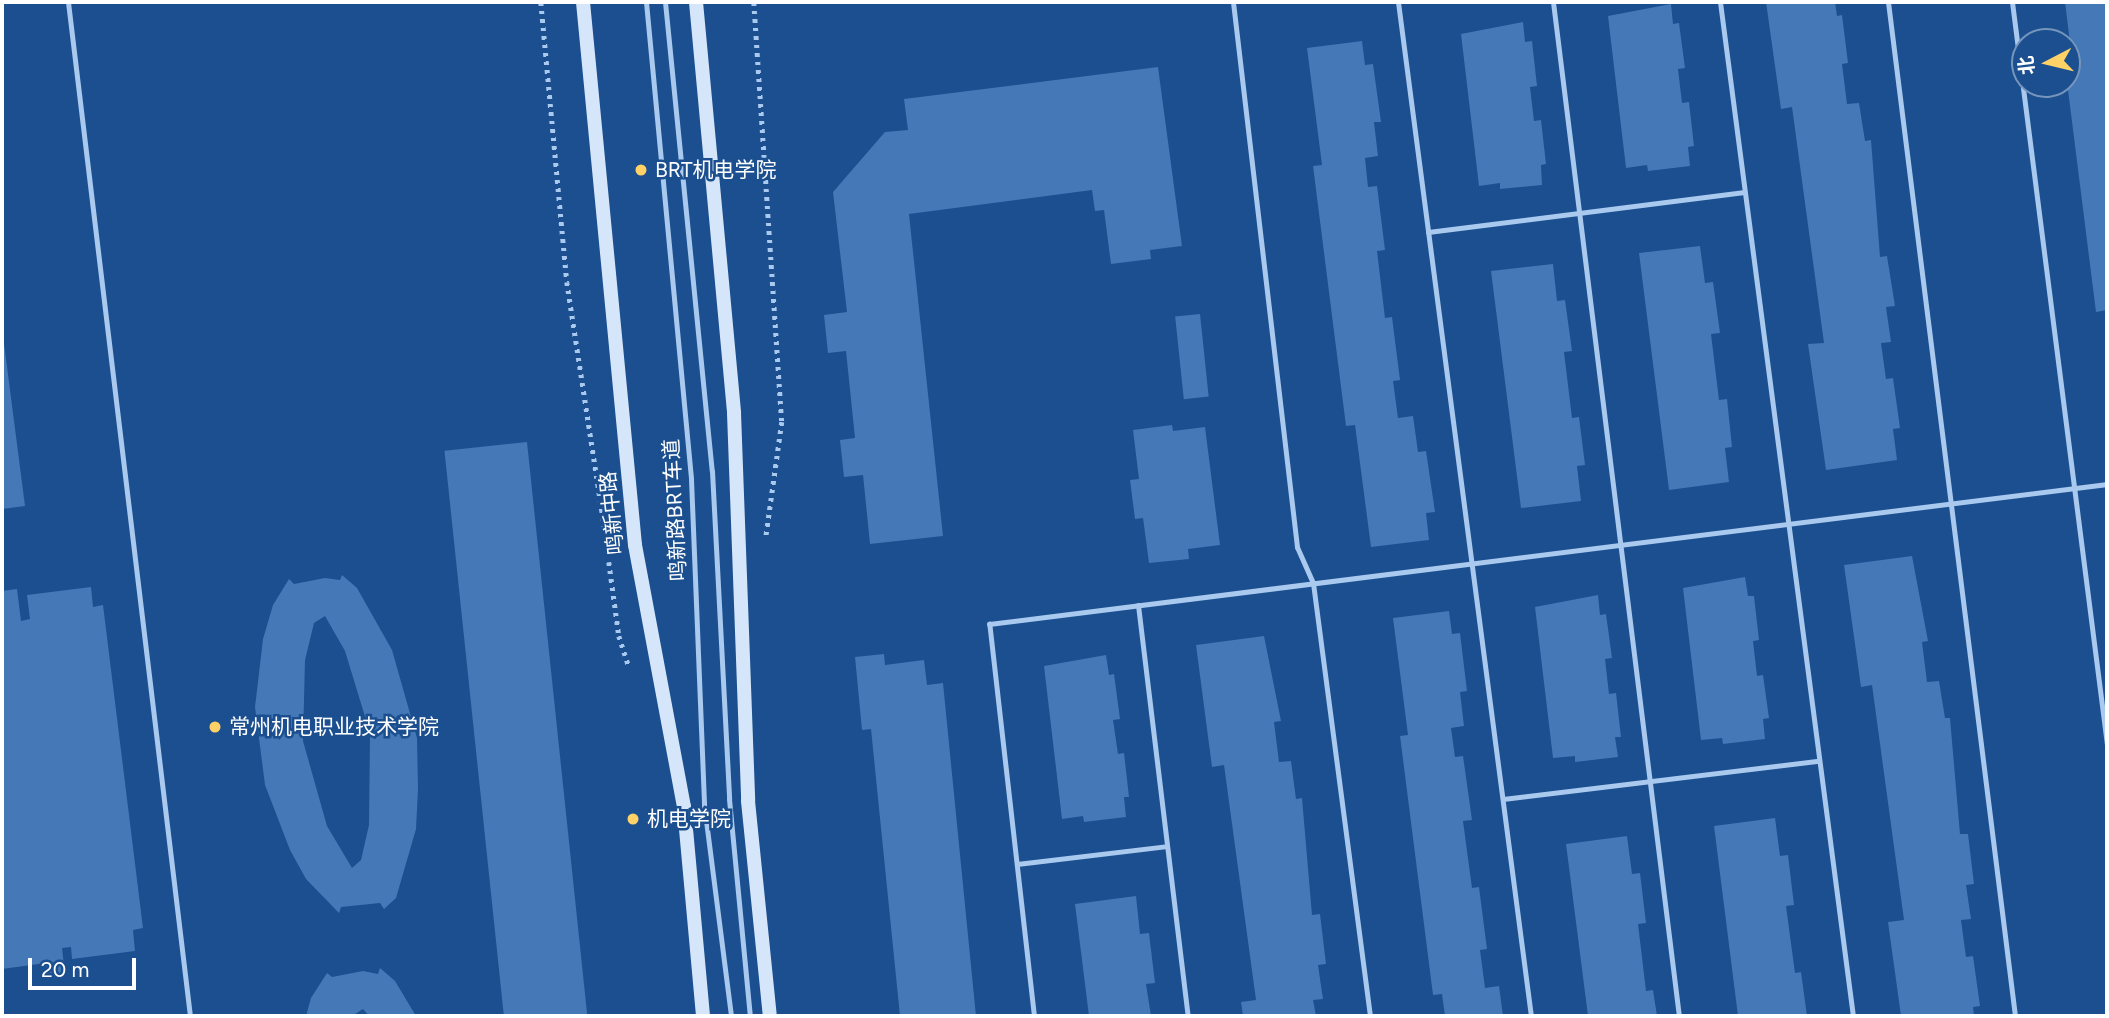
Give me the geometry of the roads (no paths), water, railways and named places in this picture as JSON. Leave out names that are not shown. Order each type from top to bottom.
[{"type":"main road","name":"鸣新中路","points":[[583,2],[635,545],[684,807],[703,1016]]},
{"type":"main road","points":[[696,2],[734,413],[748,800],[770,1016]]},
{"type":"lane","points":[[68,2],[190,1016]]},
{"type":"lane","name":"鸣新路BRT车道","points":[[646,2],[691,479],[704,805],[731,1016]]},
{"type":"lane","name":"鸣新路BRT车道","points":[[665,2],[712,471],[729,799],[750,1016]]},
{"type":"lane","points":[[1233,2],[1297,547],[1313,583],[1370,1016]]},
{"type":"lane","points":[[1398,2],[1531,1016]]},
{"type":"lane","points":[[1553,2],[1679,1016]]},
{"type":"lane","points":[[1720,2],[1853,1016]]},
{"type":"lane","points":[[1888,2],[2015,1016]]},
{"type":"lane","points":[[2012,2],[2107,745]]},
{"type":"lane","points":[[1428,232],[1744,192]]},
{"type":"lane","points":[[1034,1016],[989,624],[2107,484]]},
{"type":"lane","points":[[1138,606],[1188,1016]]},
{"type":"lane","points":[[1503,799],[1819,761]]},
{"type":"lane","points":[[1017,864],[1167,846]]},
{"type":"place","name":"BRT机电学院","points":[[641,170]]},
{"type":"place","name":"常州机电职业技术学院","points":[[215,727]]},
{"type":"place","name":"机电学院","points":[[633,819]]}]
